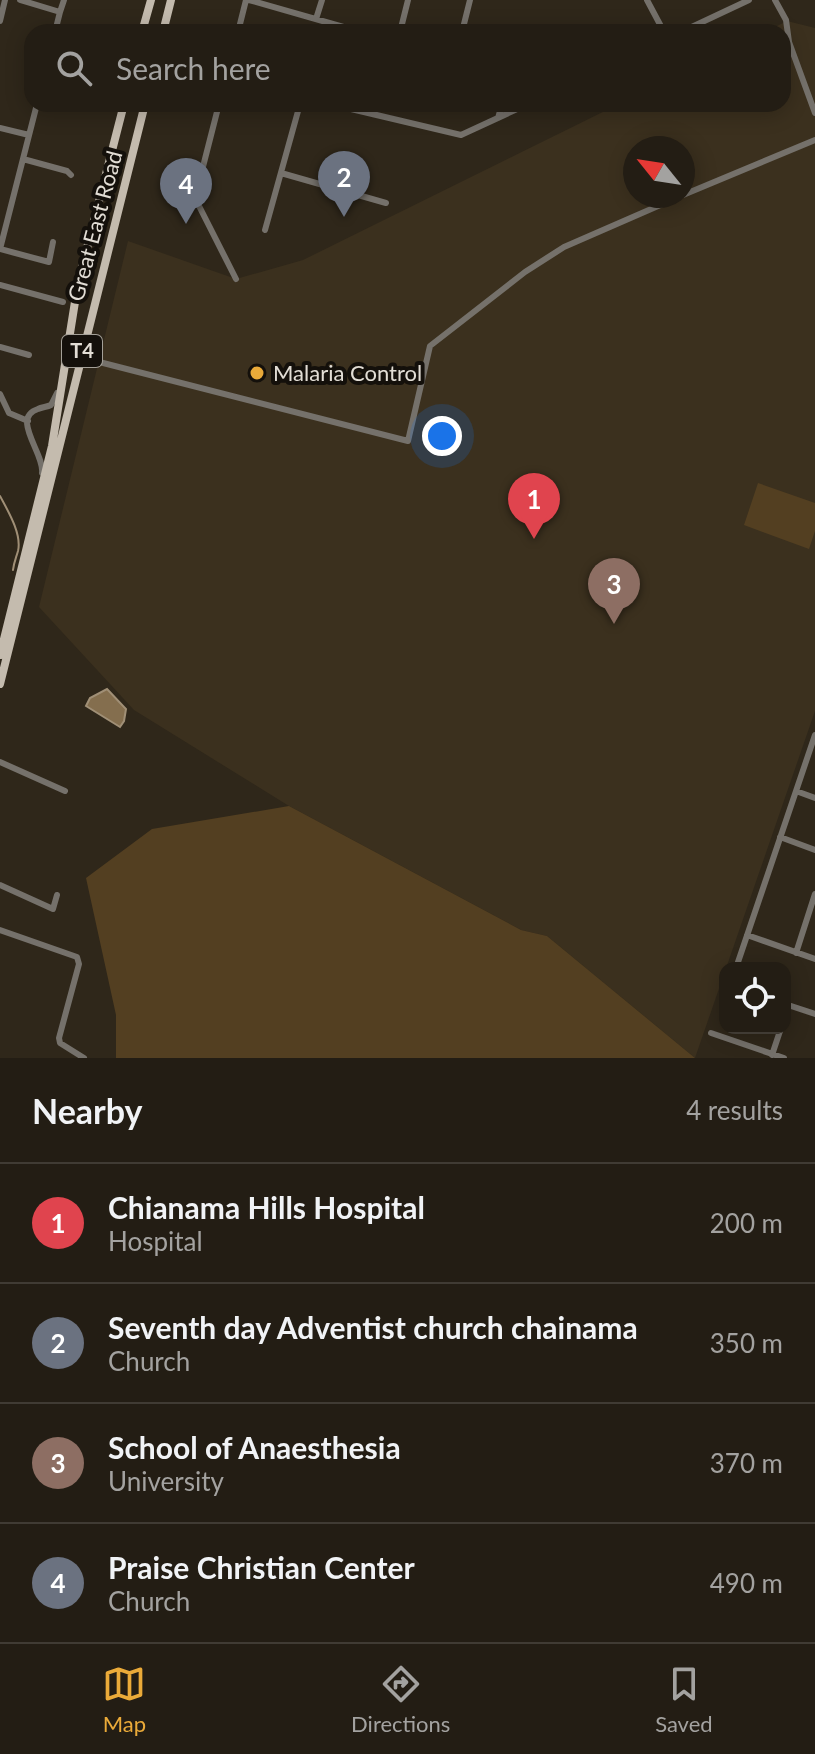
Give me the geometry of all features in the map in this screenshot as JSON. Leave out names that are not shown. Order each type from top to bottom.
[{"type":"main road","points":[[144,24],[151,0]]},
{"type":"main road","points":[[165,24],[171,0]]},
{"type":"main road","name":"Great East Road","points":[[0,655],[52,446],[78,283],[122,112]]},
{"type":"main road","name":"Great East Road","points":[[0,684],[143,112]]},
{"type":"street","points":[[0,21],[5,0]]},
{"type":"street","points":[[20,0],[60,12]]},
{"type":"street","points":[[57,24],[64,0]]},
{"type":"street","points":[[240,24],[248,0],[333,24]]},
{"type":"street","points":[[316,19],[322,0]]},
{"type":"street","points":[[402,24],[408,0]]},
{"type":"street","points":[[464,24],[470,0]]},
{"type":"street","points":[[647,0],[660,24]]},
{"type":"street","points":[[698,24],[749,0]]},
{"type":"street","points":[[775,0],[787,24]]},
{"type":"street","points":[[791,47],[815,113]]},
{"type":"street","points":[[35,112],[0,249],[49,262],[53,242]]},
{"type":"street","points":[[217,112],[195,198],[236,279]]},
{"type":"street","points":[[265,230],[298,112]]},
{"type":"street","points":[[365,112],[461,135],[511,112]]},
{"type":"street","points":[[498,118],[500,112]]},
{"type":"street","points":[[0,128],[29,135]]},
{"type":"street","points":[[695,191],[815,140]]},
{"type":"street","points":[[23,159],[67,171],[71,175]]},
{"type":"street","points":[[281,173],[386,203]]},
{"type":"street","points":[[0,201],[11,203]]},
{"type":"street","points":[[34,520],[43,466],[42,458],[28,434],[28,421],[33,411],[55,401],[67,359],[80,357],[408,441],[430,346],[525,272],[560,249],[654,208]]},
{"type":"street","points":[[0,285],[63,302]]},
{"type":"street","points":[[0,347],[29,355]]},
{"type":"street","points":[[0,394],[9,413],[28,421]]},
{"type":"street","points":[[738,962],[814,739]]},
{"type":"street","points":[[0,762],[65,791]]},
{"type":"street","points":[[796,791],[815,798]]},
{"type":"street","points":[[780,837],[815,850]]},
{"type":"street","points":[[0,885],[53,909],[57,895]]},
{"type":"street","points":[[796,953],[815,894]]},
{"type":"street","points":[[0,930],[77,957],[79,964],[59,1038],[60,1043],[84,1058]]},
{"type":"street","points":[[747,935],[815,959]]},
{"type":"street","points":[[791,1005],[815,1014]]},
{"type":"street","points":[[711,1033],[784,1058]]},
{"type":"street","points":[[771,1056],[779,1034]]},
{"type":"shaded area","points":[[787,21],[815,28],[815,711],[728,962],[719,962],[719,989],[695,1058],[547,936],[521,930],[289,806],[134,710],[39,607],[128,241],[236,279],[303,260],[603,112],[791,112],[791,24],[781,24]]},
{"type":"shaded area","points":[[758,483],[815,503],[815,531],[809,549],[744,525]]},
{"type":"shaded area","points":[[107,689],[126,709],[120,727],[86,706],[90,698]]},
{"type":"shaded area","points":[[289,806],[521,930],[547,936],[695,1058],[116,1058],[116,1015],[86,878],[152,829]]},
{"type":"waterway","points":[[0,496],[18,537],[13,570]]},
{"type":"place","name":"Seventh day Adventist church chainama","points":[[344,217]]},
{"type":"place","name":"Praise Christian Center","points":[[186,224]]},
{"type":"place","name":"Malaria Control","points":[[257,373]]},
{"type":"place","name":"Chianama Hills Hospital","points":[[534,539]]},
{"type":"place","name":"School of Anaesthesia","points":[[614,624]]}]
